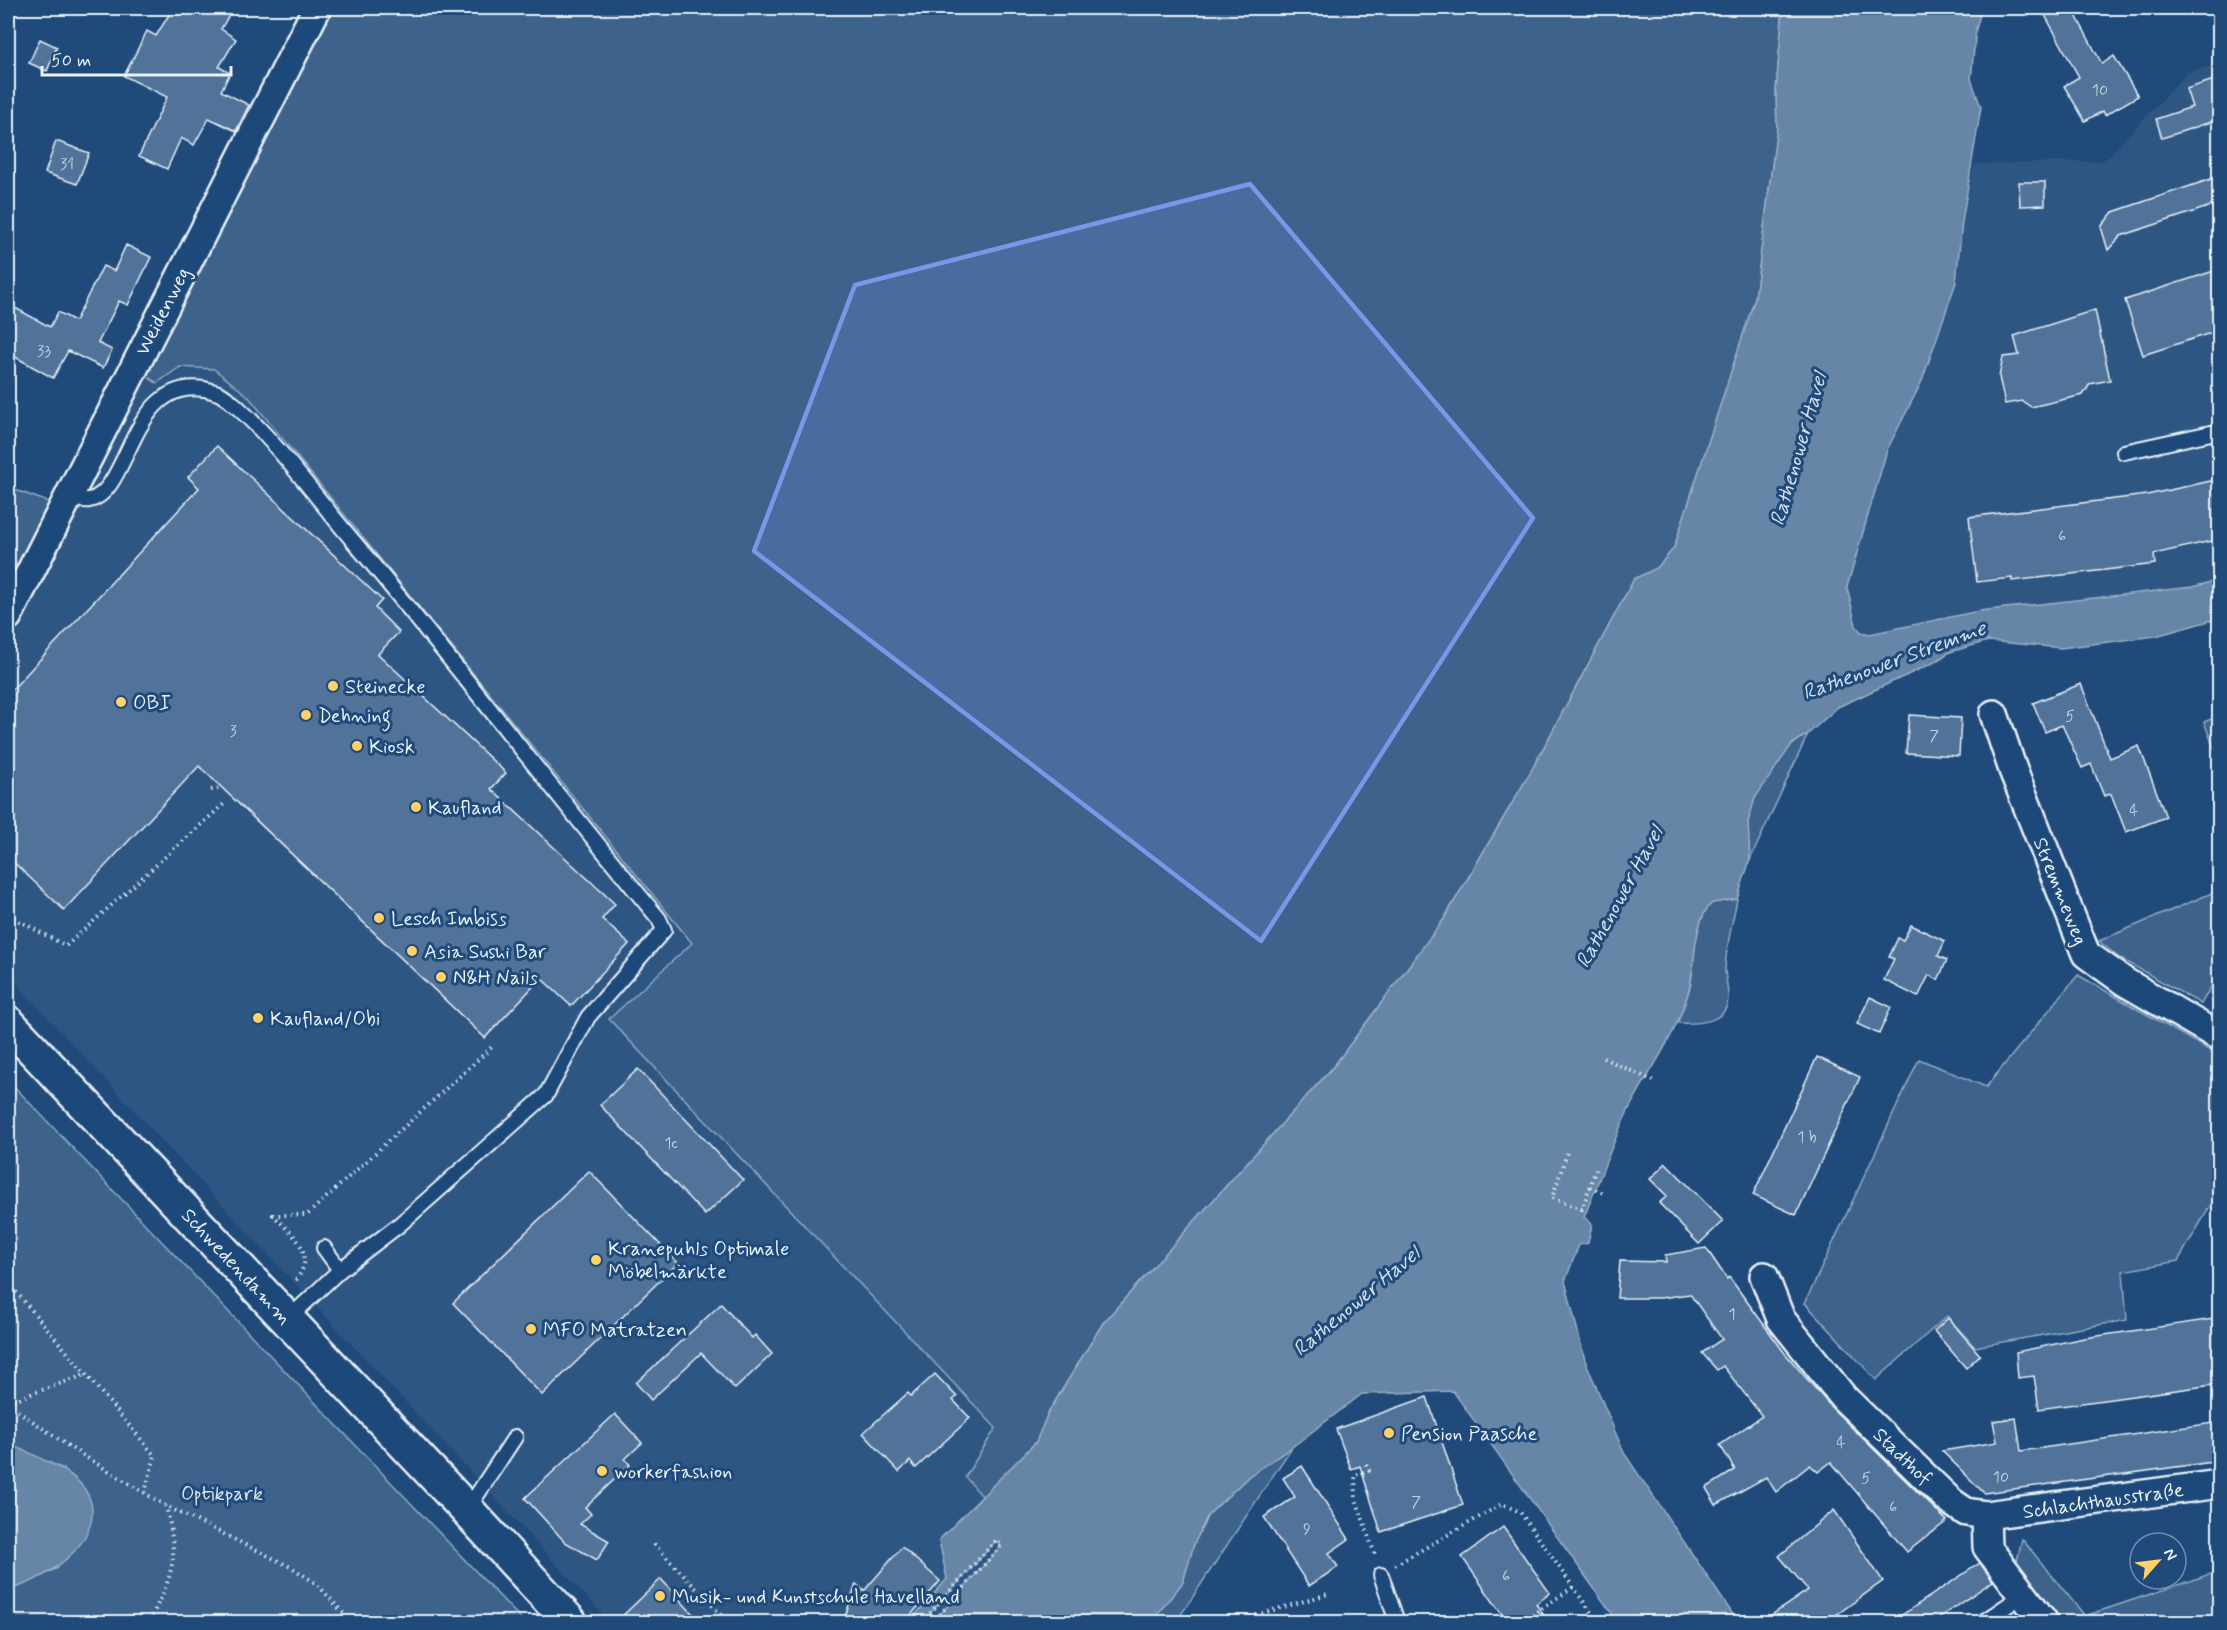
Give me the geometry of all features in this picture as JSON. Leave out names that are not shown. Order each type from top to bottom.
[{"type":"main road","name":"Schwedendamm","points":[[8,1023],[467,1510],[570,1623]]},
{"type":"street","name":"Weidenweg","points":[[8,616],[66,496],[317,8]]},
{"type":"street","name":"Stremmeweg","points":[[1994,714],[2013,770],[2086,954],[2126,982],[2220,1037]]},
{"type":"street","name":"Stadthof","points":[[1764,1276],[1781,1319],[1844,1398],[1950,1501],[1966,1512],[1986,1515]]},
{"type":"street","name":"Schlachthausstraße","points":[[1986,1515],[2220,1484]]},
{"type":"street","points":[[1986,1515],[1987,1547],[2044,1623]]},
{"type":"lane","points":[[66,496],[88,500],[103,494],[146,416],[166,396],[191,387],[219,393],[253,422],[394,590],[552,791],[659,918],[664,930],[588,1017],[546,1095],[399,1225],[340,1270],[288,1319]]},
{"type":"lane","points":[[2124,452],[2220,431]]},
{"type":"lane","points":[[324,1248],[340,1270]]},
{"type":"lane","points":[[467,1510],[515,1437]]},
{"type":"lane","points":[[1381,1575],[1397,1623]]},
{"type":"lane","points":[[1983,1623],[2023,1595]]},
{"type":"path","points":[[211,790],[222,788]]},
{"type":"path","points":[[8,915],[66,946],[224,804]]},
{"type":"path","points":[[296,1280],[304,1269],[305,1258],[302,1245],[273,1215],[307,1215],[493,1046]]},
{"type":"path","points":[[1603,1058],[1654,1081]]},
{"type":"path","points":[[1567,1153],[1552,1198],[1581,1209],[1597,1166]]},
{"type":"path","points":[[1590,1187],[1603,1193]]},
{"type":"path","points":[[8,1276],[12,1287],[155,1456],[145,1492]]},
{"type":"path","points":[[8,1403],[85,1375]]},
{"type":"path","points":[[8,1403],[71,1448],[166,1506],[293,1568],[318,1585],[351,1623]]},
{"type":"path","points":[[1366,1464],[1369,1470],[1355,1475],[1356,1499],[1381,1575],[1502,1504],[1520,1512],[1598,1623]]},
{"type":"path","points":[[152,1623],[152,1616],[171,1578],[174,1538],[166,1506]]},
{"type":"path","points":[[922,1623],[996,1540],[1002,1545],[933,1623]]},
{"type":"path","points":[[654,1544],[728,1623]]},
{"type":"path","points":[[1522,1623],[1573,1587]]},
{"type":"path","points":[[1233,1623],[1328,1594]]},
{"type":"highlighted area","points":[[1250,184],[1533,518],[1261,941],[754,551],[855,285]]},
{"type":"shaded area","points":[[2219,63],[2219,580],[2192,587],[1929,621],[1870,634],[1861,632],[1852,618],[1847,587],[1887,450],[1922,381],[1962,222],[1974,164],[2104,161],[2188,72]]},
{"type":"shaded area","points":[[180,367],[214,369],[248,396],[692,943],[610,1019],[996,1428],[965,1477],[983,1497],[939,1540],[947,1579],[909,1622],[610,1622],[8,975],[8,637],[143,374],[157,383]]},
{"type":"shaded area","points":[[996,1540],[1002,1545],[933,1622],[922,1622]]},
{"type":"green space","points":[[327,8],[1783,8],[1776,91],[1777,127],[1755,298],[1674,548],[1657,568],[1634,579],[1530,773],[1444,919],[1334,1066],[1103,1323],[1048,1413],[1036,1442],[983,1497],[965,1477],[996,1428],[609,1019],[692,943],[248,396],[214,369],[180,367],[157,383],[143,374]]},
{"type":"green space","points":[[10,488],[51,503],[8,587],[8,493]]},
{"type":"green space","points":[[2219,716],[2219,761],[2204,722]]},
{"type":"green space","points":[[1808,734],[1750,860],[1747,827],[1756,797],[1778,760]]},
{"type":"green space","points":[[2219,890],[2219,973],[2201,1004],[2118,957],[2099,941]]},
{"type":"green space","points":[[1737,899],[1726,960],[1727,1005],[1723,1012],[1710,1020],[1677,1023],[1691,983],[1696,940],[1702,918],[1712,903]]},
{"type":"green space","points":[[2078,975],[2219,1056],[2219,1191],[2178,1261],[2123,1271],[2127,1320],[1975,1347],[1947,1316],[1876,1380],[1805,1303],[1919,1059],[1986,1087]]},
{"type":"green space","name":"Optikpark","points":[[8,1080],[524,1622],[8,1622],[8,1590],[58,1568],[64,1469],[8,1446]]},
{"type":"green space","points":[[1292,1447],[1176,1622],[1151,1622],[1183,1582],[1194,1544],[1208,1515],[1249,1476]]},
{"type":"green space","points":[[2022,1539],[2085,1616],[2159,1591],[2188,1591],[2188,1581],[2219,1571],[2219,1622],[2056,1622],[2015,1570]]},
{"type":"water","points":[[1783,8],[1982,8],[1976,29],[1971,79],[1981,107],[1962,222],[1956,282],[1922,381],[1887,450],[1847,587],[1856,626],[1861,632],[1870,634],[1979,611],[2192,587],[2219,580],[2220,618],[2156,636],[2061,648],[1988,641],[1950,652],[1933,663],[1838,707],[1808,734],[1792,744],[1755,798],[1748,822],[1750,860],[1737,899],[1712,903],[1706,910],[1698,929],[1690,985],[1679,1018],[1616,1137],[1584,1217],[1592,1224],[1588,1243],[1579,1245],[1565,1281],[1585,1360],[1624,1453],[1738,1622],[1618,1622],[1453,1391],[1362,1394],[1249,1476],[1208,1515],[1194,1544],[1183,1582],[1151,1622],[933,1622],[1001,1546],[996,1541],[922,1622],[909,1622],[947,1579],[939,1540],[1036,1442],[1048,1413],[1103,1323],[1334,1066],[1444,919],[1530,773],[1634,579],[1657,568],[1674,548],[1755,298],[1777,127],[1776,91]]},
{"type":"water","points":[[8,1446],[27,1452],[74,1477],[88,1496],[92,1515],[87,1534],[74,1552],[55,1568],[33,1581],[8,1590]]},
{"type":"building","points":[[173,8],[233,8],[221,29],[236,39],[219,67],[230,73],[221,91],[249,105],[236,131],[209,118],[194,145],[181,138],[167,169],[139,156],[167,97],[124,76],[147,31],[156,36]]},
{"type":"building","points":[[2041,8],[2072,8],[2102,64],[2114,56],[2138,96],[2105,115],[2103,111],[2085,121],[2064,86],[2079,77]]},
{"type":"building","points":[[40,39],[57,47],[47,71],[29,63]]},
{"type":"building","points":[[2220,78],[2220,119],[2162,138],[2156,119],[2192,107],[2186,89]]},
{"type":"building","points":[[56,141],[89,153],[77,184],[45,173]]},
{"type":"building","points":[[2220,176],[2220,203],[2121,236],[2108,250],[2101,227],[2113,212]]},
{"type":"building","points":[[2019,182],[2045,182],[2045,205],[2020,206]]},
{"type":"building","points":[[126,245],[151,257],[128,305],[119,301],[98,343],[112,350],[103,368],[68,351],[53,378],[8,353],[8,304],[50,327],[58,312],[75,321],[103,266],[114,271]]},
{"type":"building","points":[[2220,269],[2220,330],[2143,355],[2125,300]]},
{"type":"building","points":[[2095,310],[2110,380],[2090,384],[2083,395],[2031,407],[2022,401],[2005,404],[1999,377],[2003,357],[2019,355],[2014,336]]},
{"type":"building","points":[[217,446],[382,600],[375,608],[399,632],[378,654],[506,773],[491,789],[615,904],[602,919],[629,944],[571,1006],[541,978],[485,1038],[199,766],[64,910],[8,857],[8,694],[199,488],[188,477]]},
{"type":"building","points":[[2220,479],[2220,539],[2154,554],[2155,564],[2012,581],[2012,578],[1977,582],[1969,517],[2147,495]]},
{"type":"building","points":[[2081,684],[2110,758],[2139,746],[2166,817],[2126,832],[2111,794],[2104,796],[2091,764],[2082,768],[2062,725],[2045,732],[2033,703]]},
{"type":"building","points":[[1909,715],[1961,718],[1959,756],[1906,753]]},
{"type":"building","points":[[1911,925],[1945,941],[1938,956],[1947,960],[1938,980],[1929,975],[1918,997],[1884,980],[1894,959],[1889,957],[1898,938],[1903,940]]},
{"type":"building","points":[[1870,997],[1891,1007],[1879,1034],[1857,1024]]},
{"type":"building","points":[[1817,1057],[1860,1077],[1796,1215],[1753,1195]]},
{"type":"building","points":[[638,1069],[743,1180],[705,1215],[600,1105]]},
{"type":"building","points":[[1666,1163],[1723,1221],[1699,1244],[1659,1203],[1667,1196],[1650,1179]]},
{"type":"building","points":[[589,1171],[678,1263],[542,1395],[453,1303]]},
{"type":"building","points":[[1706,1248],[1727,1279],[1729,1277],[1784,1352],[1832,1408],[1947,1521],[1907,1552],[1831,1462],[1818,1472],[1810,1465],[1776,1492],[1766,1477],[1716,1505],[1706,1488],[1735,1470],[1720,1445],[1762,1416],[1723,1366],[1717,1370],[1702,1353],[1722,1339],[1690,1294],[1660,1298],[1617,1298],[1620,1261],[1666,1262],[1665,1255]]},
{"type":"building","points":[[721,1304],[752,1338],[755,1335],[772,1354],[735,1389],[701,1353],[651,1400],[636,1383]]},
{"type":"building","points":[[1948,1318],[1980,1355],[1966,1368],[1934,1331]]},
{"type":"building","points":[[2220,1318],[2220,1384],[2039,1409],[2034,1376],[2018,1378],[2016,1352],[2084,1338]]},
{"type":"building","points":[[935,1374],[957,1397],[953,1400],[970,1418],[916,1468],[910,1461],[899,1472],[863,1433],[908,1393],[911,1396]]},
{"type":"building","points":[[1427,1397],[1463,1505],[1381,1532],[1360,1466],[1351,1469],[1336,1429]]},
{"type":"building","points":[[615,1414],[642,1443],[625,1459],[630,1465],[585,1507],[591,1514],[580,1524],[609,1541],[597,1560],[565,1542],[525,1498]]},
{"type":"building","points":[[2016,1418],[2021,1451],[2220,1422],[2220,1461],[1984,1493],[1942,1451],[1997,1442],[1993,1421]]},
{"type":"building","points":[[1302,1466],[1349,1539],[1329,1553],[1338,1567],[1309,1586],[1264,1517],[1295,1497],[1283,1478]]},
{"type":"building","points":[[1834,1510],[1883,1581],[1825,1623],[1760,1623],[1808,1590],[1779,1556]]},
{"type":"building","points":[[1503,1527],[1550,1593],[1536,1604],[1549,1623],[1508,1623],[1462,1557]]},
{"type":"building","points":[[902,1547],[940,1581],[904,1623],[843,1623],[856,1584],[864,1591]]},
{"type":"building","points":[[1980,1563],[1993,1581],[1931,1623],[1890,1623]]},
{"type":"building","name":"Musik- und Kunstschule Havelland","points":[[661,1579],[701,1623],[615,1623]]},
{"type":"place","name":"Steinecke","points":[[333,686]]},
{"type":"place","name":"OBI","points":[[121,702]]},
{"type":"place","name":"Dehning","points":[[306,715]]},
{"type":"place","name":"Kiosk","points":[[357,746]]},
{"type":"place","name":"Kaufland","points":[[416,807]]},
{"type":"place","name":"Lesch Imbiss","points":[[379,918]]},
{"type":"place","name":"Asia Sushi Bar","points":[[412,951]]},
{"type":"place","name":"N&H Nails","points":[[441,977]]},
{"type":"place","name":"Kaufland/Obi","points":[[258,1018]]},
{"type":"place","name":"Kranepuhls Optimale Möbelmärkte","points":[[596,1260]]},
{"type":"place","name":"MFO Matratzen","points":[[531,1329]]},
{"type":"place","name":"Pension Paasche","points":[[1389,1433]]},
{"type":"place","name":"workerfashion","points":[[602,1471]]},
{"type":"place","name":"Musik- und Kunstschule Havelland","points":[[660,1596]]},
{"type":"water label","name":"Rathenower Havel","points":[[1798,449]]},
{"type":"water label","name":"Rathenower Stremme","points":[[1894,660]]},
{"type":"water label","name":"Rathenower Havel","points":[[1619,897]]},
{"type":"water label","name":"Rathenower Havel","points":[[1356,1301]]}]
